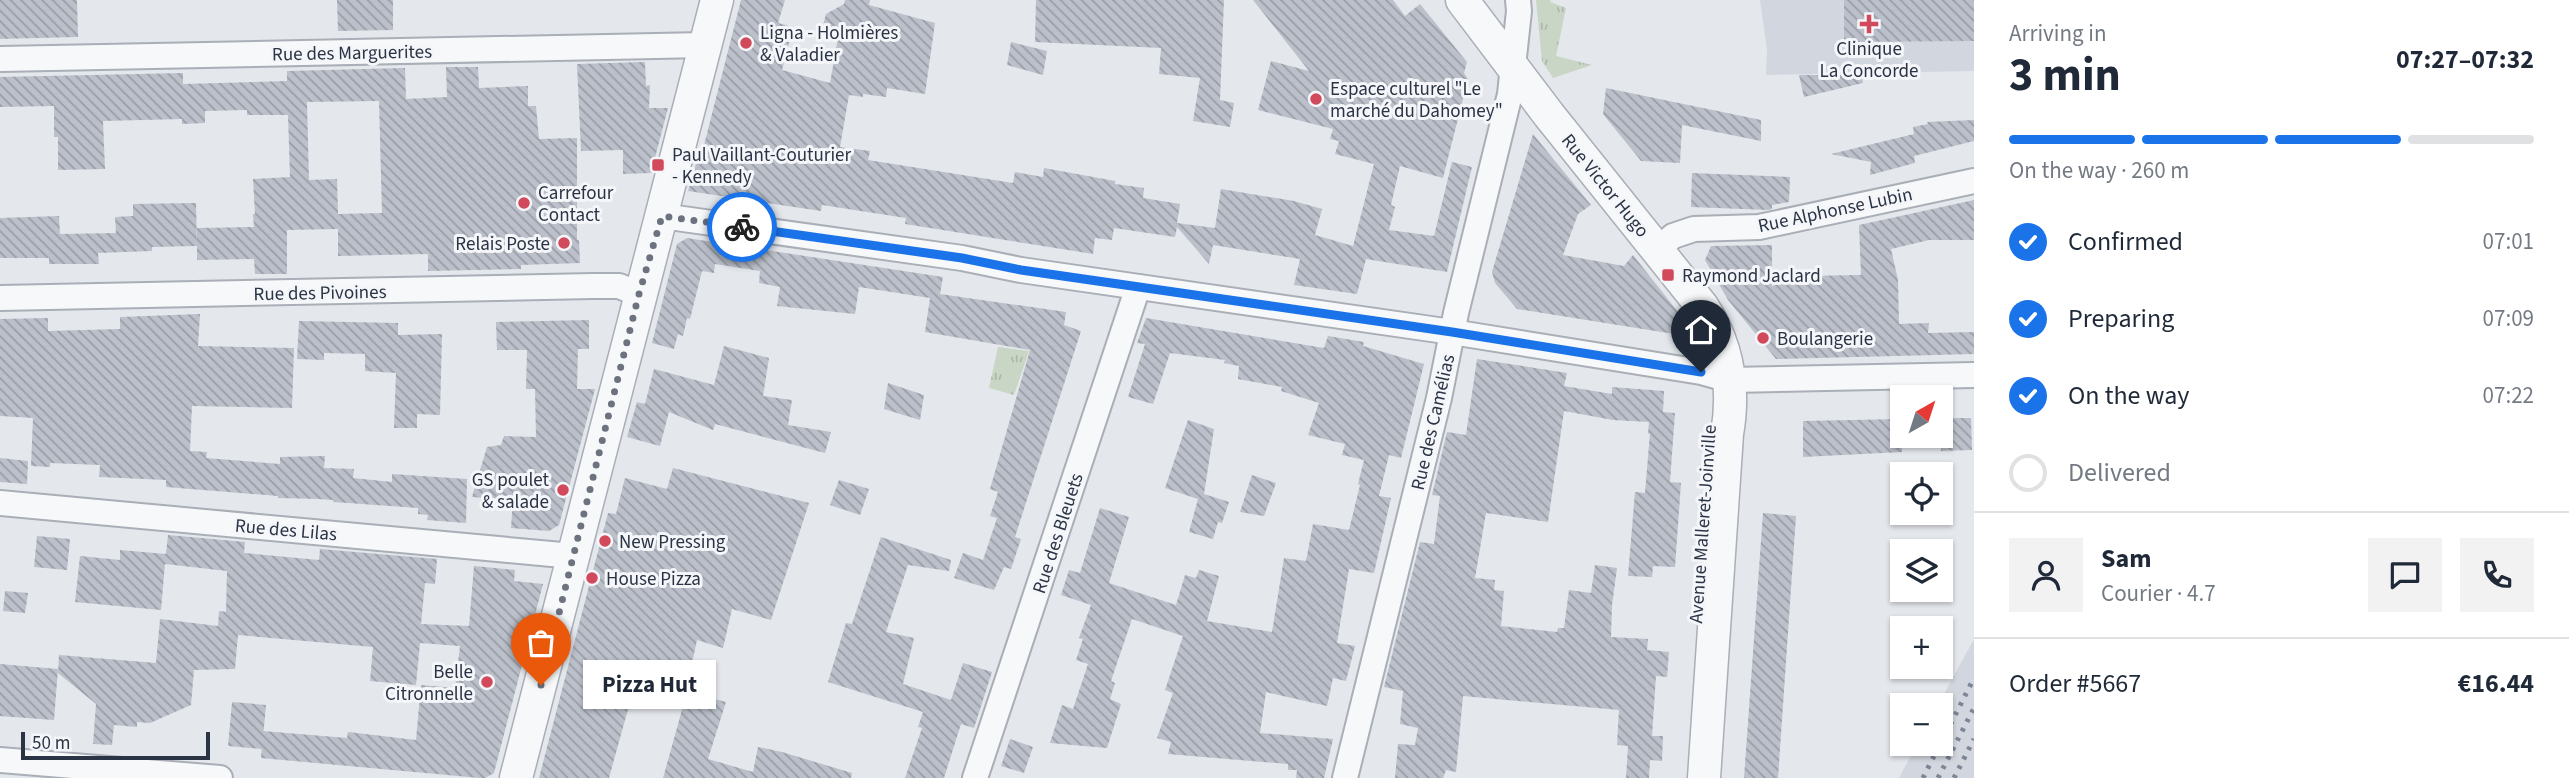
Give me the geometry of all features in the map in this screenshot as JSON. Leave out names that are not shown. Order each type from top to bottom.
[{"type":"street","points":[[516,778],[717,0]]},
{"type":"street","name":"Rue Victor Hugo","points":[[1462,0],[1549,116],[1658,248],[1714,323],[1722,341],[1730,380]]},
{"type":"street","name":"Rue des Camélias","points":[[1345,778],[1440,398],[1452,332],[1510,94],[1518,0]]},
{"type":"street","name":"Rue des Marguerites","points":[[0,59],[705,46]]},
{"type":"street","name":"Rue Alphonse Lubin","points":[[1658,248],[1673,236],[1694,229],[1759,226],[1974,181]]},
{"type":"street","points":[[662,216],[1452,332],[1701,372],[1730,380],[1974,375]]},
{"type":"street","name":"Rue des Pivoines","points":[[0,298],[593,286],[619,286],[639,294]]},
{"type":"street","name":"Rue des Bleuets","points":[[975,778],[1138,288]]},
{"type":"street","name":"Avenue Malleret-Joinville","points":[[1685,778],[1708,415],[1730,380]]},
{"type":"street","name":"Avenue Malleret-Joinville","points":[[1704,778],[1727,434],[1732,401],[1730,380]]},
{"type":"street","name":"Rue des Lilas","points":[[0,503],[573,556]]},
{"type":"street","points":[[0,760],[220,778]]},
{"type":"shaded area","name":"Clinique La Concorde","points":[[1760,0],[1974,0],[1974,71],[1766,75],[1767,49]]},
{"type":"shaded area","points":[[1974,639],[1974,778],[1899,778],[1911,756],[1953,756],[1953,693],[1945,693]]},
{"type":"green space","points":[[1536,0],[1551,0],[1550,2],[1566,8],[1556,56],[1592,65],[1553,78],[1542,61]]},
{"type":"green space","points":[[998,347],[1029,351],[1014,395],[989,388]]},
{"type":"building","points":[[0,0],[77,0],[78,37],[0,39]]},
{"type":"building","points":[[337,0],[393,0],[393,30],[338,31]]},
{"type":"building","points":[[741,0],[785,0],[778,23],[793,27],[782,70],[830,83],[838,38],[821,34],[826,14],[844,4],[845,0],[870,0],[869,5],[935,23],[925,94],[887,88],[886,97],[849,95],[840,147],[870,151],[868,160],[1013,183],[1015,172],[1043,177],[1044,168],[1115,181],[1115,184],[1144,188],[1143,198],[1180,204],[1177,223],[1215,228],[1221,189],[1294,201],[1322,209],[1315,235],[1353,246],[1374,164],[1335,154],[1339,141],[1330,139],[1333,129],[1258,110],[1271,61],[1309,71],[1253,0],[1393,0],[1405,16],[1420,4],[1467,62],[1464,73],[1468,79],[1443,178],[1400,166],[1391,205],[1395,207],[1389,230],[1434,236],[1452,162],[1472,167],[1447,272],[1366,259],[1357,294],[1294,285],[1300,259],[1213,245],[1209,264],[1177,227],[1175,237],[1114,228],[1112,240],[1095,238],[1093,254],[905,224],[906,218],[822,205],[821,211],[688,191],[698,157],[701,157]]},
{"type":"building","points":[[1036,0],[1224,0],[1220,100],[1234,103],[1230,127],[1193,121],[1200,78],[1159,74],[1161,48],[1035,42]]},
{"type":"building","points":[[1844,0],[1974,0],[1974,41],[1844,42]]},
{"type":"building","points":[[1011,42],[1047,51],[1043,75],[1007,65]]},
{"type":"building","points":[[645,62],[646,86],[650,85],[649,108],[668,108],[651,173],[623,174],[623,150],[581,151],[577,64]]},
{"type":"building","points":[[446,67],[478,67],[479,88],[528,86],[528,106],[536,106],[539,139],[577,138],[577,240],[580,263],[521,265],[521,269],[428,271],[428,254],[338,256],[338,229],[287,230],[287,274],[255,274],[254,259],[197,260],[197,228],[254,227],[253,179],[290,177],[288,115],[247,115],[247,110],[205,111],[205,123],[182,124],[182,119],[103,121],[105,169],[58,170],[54,106],[0,107],[0,77],[183,73],[183,84],[287,81],[287,71],[405,68],[406,99],[447,97]],"holes":[[[379,101],[382,213],[338,214],[337,179],[309,180],[307,102]]]},
{"type":"building","points":[[1799,75],[1862,75],[1863,83],[1804,97]]},
{"type":"building","points":[[1606,88],[1761,120],[1761,141],[1682,125],[1680,163],[1641,161],[1603,114]]},
{"type":"building","points":[[1974,120],[1974,141],[1914,156],[1915,163],[1870,175],[1871,162],[1831,154],[1914,134],[1913,127],[1928,124],[1927,122]]},
{"type":"building","points":[[1533,134],[1591,205],[1578,214],[1563,255],[1624,266],[1633,255],[1697,336],[1517,309],[1495,283],[1492,272]]},
{"type":"building","points":[[1692,173],[1790,177],[1789,202],[1772,205],[1772,209],[1768,210],[1691,207]]},
{"type":"building","points":[[1974,200],[1974,240],[1929,240],[1891,249],[1898,280],[1899,324],[1929,323],[1928,333],[1974,332],[1974,354],[1776,359],[1728,300],[1705,260],[1711,246],[1772,245],[1772,286],[1804,276],[1861,275],[1859,225]]},
{"type":"building","points":[[196,203],[197,246],[152,247],[152,251],[98,253],[99,264],[49,264],[49,258],[0,258],[0,218],[59,216],[60,234],[116,233],[115,217],[133,216],[133,204]]},
{"type":"building","points":[[687,238],[943,277],[940,294],[1066,312],[1064,325],[1081,331],[1015,537],[1021,539],[1011,569],[1004,567],[994,590],[954,578],[963,553],[983,560],[997,518],[990,516],[998,492],[990,489],[1030,350],[925,332],[930,298],[859,287],[855,314],[777,306],[780,287],[759,283],[760,271],[715,264],[714,273],[702,271],[690,319],[687,318],[683,336],[678,334],[674,349],[652,343],[677,244]]},
{"type":"building","points":[[200,314],[198,346],[294,348],[292,408],[192,406],[190,451],[207,452],[206,458],[280,464],[280,457],[325,456],[324,468],[354,469],[353,478],[392,482],[392,474],[467,479],[466,523],[427,520],[428,515],[418,514],[418,508],[278,498],[166,487],[166,480],[99,477],[100,465],[50,463],[50,467],[31,466],[33,418],[0,416],[0,319],[48,318],[48,331],[120,329],[120,317]]},
{"type":"building","points":[[1146,318],[1324,348],[1328,336],[1364,342],[1363,346],[1424,364],[1401,458],[1389,455],[1379,496],[1391,498],[1374,573],[1349,569],[1337,643],[1355,646],[1346,681],[1333,678],[1327,706],[1266,692],[1260,733],[1333,739],[1324,778],[1296,778],[1297,770],[1288,770],[1288,764],[1168,754],[1171,742],[1157,738],[1173,693],[1165,690],[1183,636],[1132,619],[1111,681],[1115,683],[1110,699],[1121,704],[1107,748],[1050,743],[1062,705],[1073,709],[1088,664],[1076,660],[1083,639],[1079,638],[1091,605],[1061,595],[1069,570],[1080,573],[1100,508],[1129,517],[1109,583],[1176,605],[1185,575],[1196,578],[1199,570],[1219,576],[1207,621],[1272,632],[1284,558],[1306,561],[1313,524],[1349,530],[1360,485],[1358,484],[1364,460],[1342,455],[1345,444],[1308,435],[1319,403],[1281,391],[1282,387],[1238,379],[1239,366],[1224,363],[1225,360],[1170,353],[1153,404],[1128,397],[1145,344],[1137,343]]},
{"type":"building","points":[[589,320],[589,349],[578,349],[577,389],[595,389],[559,525],[549,531],[511,528],[513,500],[472,497],[487,447],[501,445],[504,436],[536,437],[535,389],[526,389],[527,350],[497,350],[496,322]]},
{"type":"building","points":[[299,321],[398,323],[398,335],[442,334],[440,415],[417,414],[417,428],[394,428],[396,373],[365,371],[365,354],[324,353],[324,360],[297,359]]},
{"type":"building","points":[[724,346],[769,358],[763,396],[792,400],[788,425],[831,432],[825,453],[715,424],[713,430],[669,412],[660,446],[627,437],[637,402],[645,404],[654,369],[714,385]]},
{"type":"building","points":[[1477,359],[1567,373],[1564,386],[1612,394],[1612,387],[1664,391],[1663,412],[1675,413],[1670,482],[1681,483],[1675,567],[1653,566],[1652,577],[1628,576],[1635,492],[1645,493],[1649,422],[1613,420],[1564,411],[1548,522],[1486,513],[1475,578],[1495,580],[1494,590],[1504,591],[1501,626],[1557,632],[1558,628],[1564,628],[1569,590],[1591,593],[1595,565],[1617,568],[1611,637],[1648,639],[1647,650],[1669,652],[1667,677],[1656,676],[1652,736],[1663,736],[1662,761],[1650,760],[1649,778],[1626,778],[1628,746],[1617,745],[1619,710],[1463,696],[1456,772],[1446,770],[1443,778],[1395,778],[1398,744],[1415,745],[1418,728],[1400,724],[1403,691],[1384,687],[1420,542],[1434,544],[1440,496],[1432,495],[1447,432],[1466,435]]},
{"type":"building","points":[[888,383],[924,395],[920,420],[884,409]]},
{"type":"building","points":[[1953,418],[1971,418],[1972,450],[1941,451],[1941,448],[1953,448]]},
{"type":"building","points":[[1890,419],[1890,448],[1902,448],[1902,452],[1803,457],[1803,421]]},
{"type":"building","points":[[1188,420],[1214,429],[1204,494],[1229,502],[1222,523],[1218,522],[1213,539],[1189,532],[1198,499],[1165,488]]},
{"type":"building","points":[[0,458],[28,461],[27,484],[0,482]]},
{"type":"building","points":[[673,468],[809,503],[771,620],[732,609],[723,648],[697,640],[685,696],[637,687],[634,696],[632,695],[609,778],[539,778],[608,513],[616,514],[625,478],[667,489]]},
{"type":"building","points":[[1252,475],[1276,483],[1264,516],[1240,512]]},
{"type":"building","points":[[839,480],[869,489],[860,515],[830,505]]},
{"type":"building","points":[[1763,513],[1796,516],[1778,778],[1744,778]]},
{"type":"building","points":[[168,535],[245,542],[244,553],[319,560],[320,549],[437,559],[435,584],[425,583],[421,624],[469,626],[474,566],[515,570],[514,581],[543,584],[494,773],[480,778],[261,758],[263,731],[347,738],[348,732],[416,740],[421,685],[455,688],[460,646],[420,643],[416,685],[370,681],[373,647],[238,635],[235,669],[194,670],[191,705],[150,723],[137,722],[137,727],[114,725],[112,745],[93,744],[96,704],[58,673],[59,655],[156,663],[160,619],[218,626],[219,611],[226,612],[227,571],[165,564],[161,610],[75,602],[80,556],[120,560],[120,550],[166,554]]},
{"type":"building","points":[[37,536],[70,539],[67,570],[34,567]]},
{"type":"building","points":[[881,537],[951,560],[949,571],[908,565],[886,632],[914,638],[903,684],[951,700],[963,663],[992,672],[974,728],[961,724],[944,778],[905,778],[922,728],[918,727],[923,712],[828,682],[846,623],[852,624]]},
{"type":"building","points":[[5,591],[28,593],[25,613],[3,611]]},
{"type":"building","points":[[0,664],[58,669],[54,720],[0,716]]},
{"type":"building","points":[[687,692],[726,702],[708,759],[753,772],[758,747],[852,773],[851,778],[663,778]]},
{"type":"building","points":[[232,702],[266,705],[262,749],[228,746]]},
{"type":"building","points":[[1010,739],[1033,747],[1024,773],[1001,766]]},
{"type":"railway","points":[[1953,719],[1974,678]]},
{"type":"railway","points":[[1938,778],[1974,708]]},
{"type":"railway","points":[[1954,778],[1974,739]]},
{"type":"railway","points":[[1923,778],[1934,756]]},
{"type":"way so far","points":[[541,685],[639,294],[662,216],[742,227]]},
{"type":"place","name":"Clinique La Concorde","points":[[1869,24]]},
{"type":"place","name":"Ligna - Holmières & Valadier","points":[[746,43]]},
{"type":"place","name":"Espace culturel \"Le marché du Dahomey\"","points":[[1316,99]]},
{"type":"place","name":"Paul Vaillant-Couturier - Kennedy","points":[[658,165]]},
{"type":"place","name":"Carrefour Contact","points":[[524,203]]},
{"type":"place","name":"Relais Poste","points":[[564,243]]},
{"type":"place","name":"Raymond Jaclard","points":[[1668,275]]},
{"type":"place","name":"Boulangerie","points":[[1763,338]]},
{"type":"place","name":"GS poulet & salade","points":[[563,490]]},
{"type":"place","name":"New Pressing","points":[[605,541]]},
{"type":"place","name":"House Pizza","points":[[592,578]]},
{"type":"place","name":"Belle Citronnelle","points":[[487,682]]},
{"type":"place","name":"Pizza Hut","points":[[541,685]]},
{"type":"route","points":[[742,227],[962,258],[1138,288],[1452,332],[1701,372]]}]
